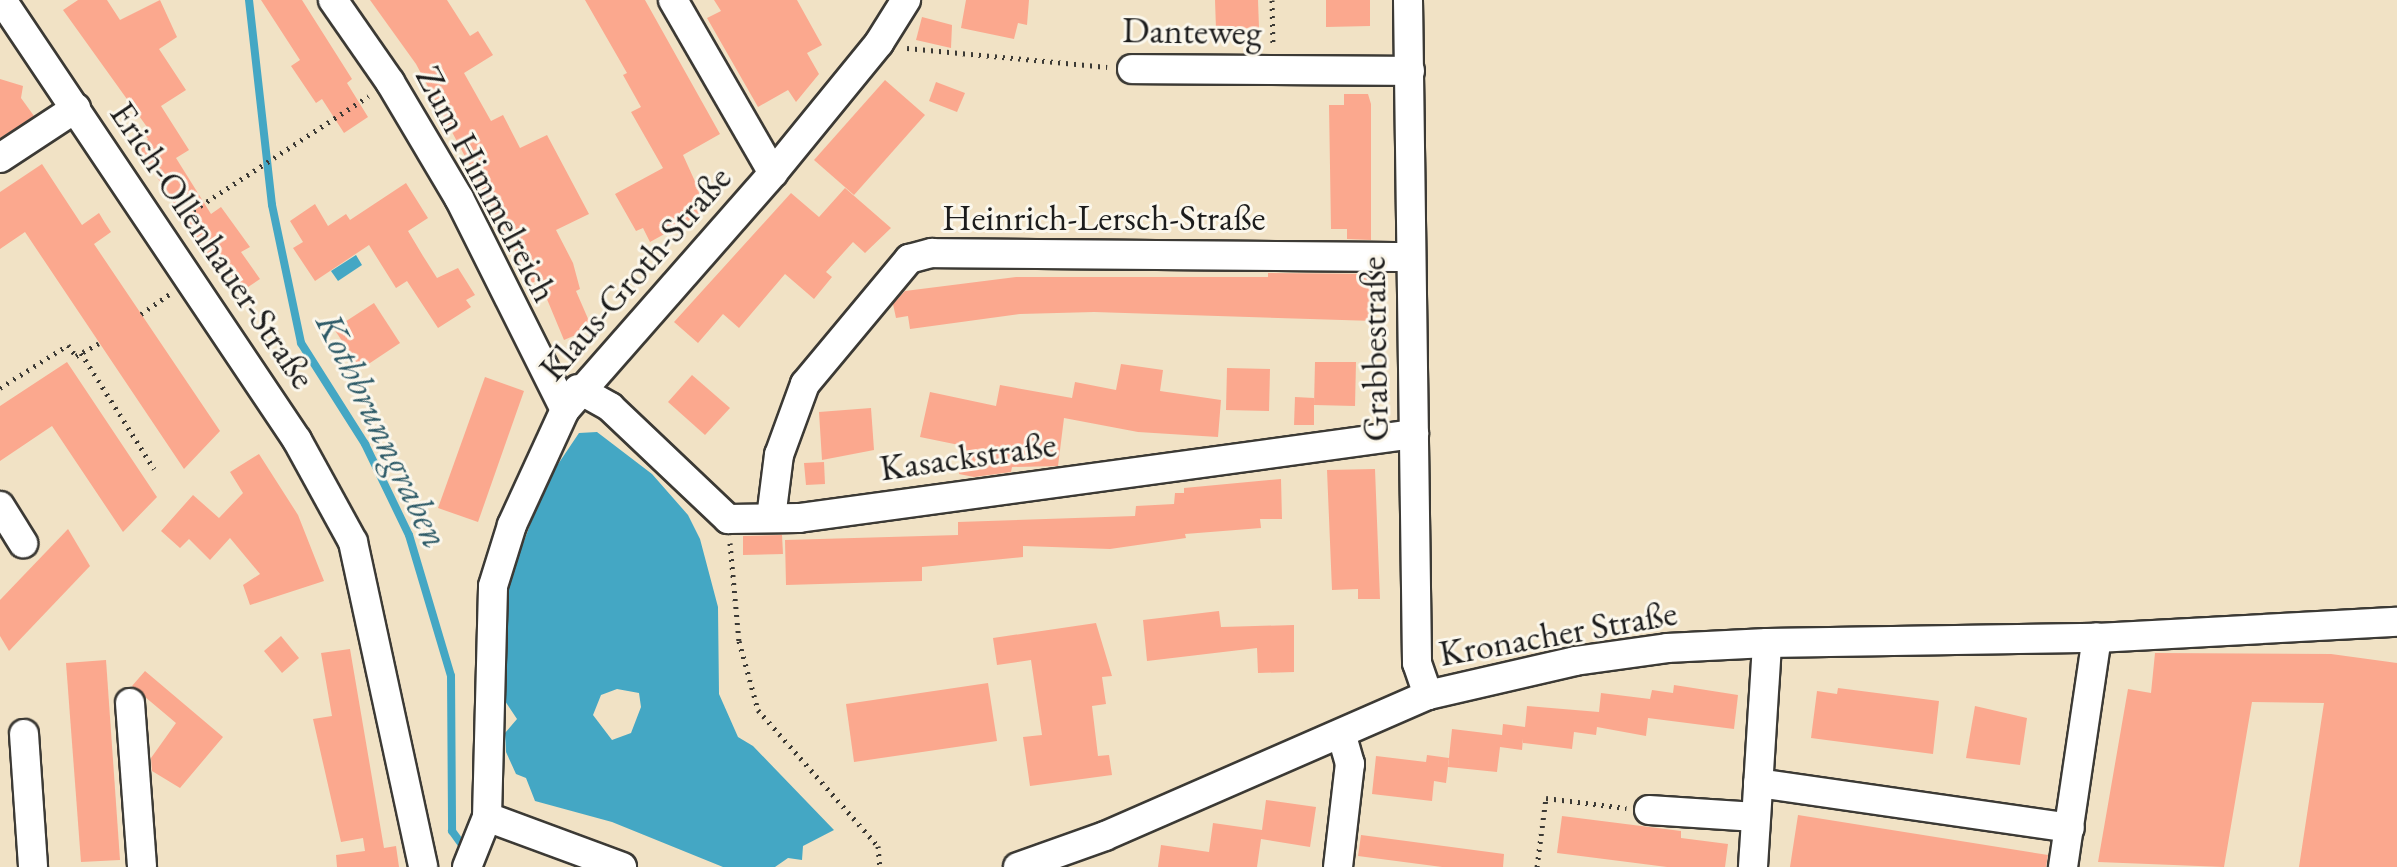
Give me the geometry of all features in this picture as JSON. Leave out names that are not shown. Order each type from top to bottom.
[{"type":"street","name":"Erich-Ollenhauer-Straße","points":[[2,0],[297,440],[353,542],[423,867]]},
{"type":"street","name":"Zum Himmelreich","points":[[333,0],[390,82],[572,399]]},
{"type":"street","points":[[673,0],[773,173]]},
{"type":"street","name":"Klaus-Groth-Straße","points":[[468,866],[483,825],[493,586],[512,525],[572,399],[773,173],[879,43],[906,0]]},
{"type":"street","name":"Grabbestraße","points":[[1408,0],[1417,663],[1428,695]]},
{"type":"street","name":"Danteweg","points":[[1132,69],[1410,71]]},
{"type":"street","points":[[0,158],[76,108]]},
{"type":"street","name":"Heinrich-Lersch-Straße","points":[[771,518],[779,455],[805,384],[909,259],[932,253],[1411,257]]},
{"type":"street","points":[[572,399],[610,407],[728,519]]},
{"type":"street","name":"Kasackstraße","points":[[728,519],[771,518],[1414,434]]},
{"type":"street","points":[[0,506],[23,543]]},
{"type":"street","name":"Kronacher Straße","points":[[1018,867],[1342,736],[1428,695],[1575,661],[1667,648],[1767,643],[2097,638],[2397,622]]},
{"type":"street","points":[[2063,867],[2097,638]]},
{"type":"street","points":[[1753,867],[1767,643]]},
{"type":"street","points":[[130,703],[142,867]]},
{"type":"street","points":[[24,734],[33,867]]},
{"type":"street","points":[[1338,867],[1350,764],[1342,736]]},
{"type":"street","points":[[1758,783],[2070,828]]},
{"type":"street","points":[[1649,810],[1756,817]]},
{"type":"street","points":[[483,825],[622,867]]},
{"type":"path","points":[[1272,0],[1274,70]]},
{"type":"path","name":"Danteweg","points":[[879,43],[941,55],[1132,69]]},
{"type":"path","points":[[159,233],[390,82]]},
{"type":"path","points":[[141,314],[190,279]]},
{"type":"path","points":[[0,388],[68,345],[76,356],[99,343]]},
{"type":"path","points":[[81,353],[154,469]]},
{"type":"path","points":[[728,519],[739,641],[758,710],[878,846],[880,867]]},
{"type":"path","points":[[1537,867],[1546,798],[1649,810]]},
{"type":"water","points":[[356,255],[362,265],[338,281],[331,271]]},
{"type":"water","points":[[597,432],[652,474],[688,515],[700,539],[718,607],[719,694],[738,737],[753,746],[834,830],[803,846],[802,860],[788,858],[775,867],[723,867],[612,822],[535,801],[526,778],[516,774],[506,752],[505,733],[517,719],[505,701],[502,678],[508,584],[546,482],[579,433]],"holes":[[[617,689],[639,693],[641,707],[631,733],[612,740],[593,715],[601,695]]]},
{"type":"building","points":[[78,0],[107,0],[120,20],[160,0],[177,37],[159,49],[186,90],[161,106],[189,150],[176,158],[211,214],[221,207],[250,247],[241,252],[260,279],[242,291],[223,265],[216,271],[145,158],[139,145],[148,139],[142,130],[147,127],[63,10]]},
{"type":"building","points":[[261,0],[302,0],[352,79],[347,83],[368,117],[344,133],[322,99],[316,103],[291,66],[300,60]]},
{"type":"building","points":[[370,0],[447,0],[470,36],[478,31],[493,55],[464,73],[491,121],[503,115],[520,148],[547,135],[589,214],[556,230],[573,263],[580,289],[576,291],[592,328],[564,340],[539,280],[532,283],[416,64]]},
{"type":"building","points":[[585,0],[645,0],[720,134],[683,155],[708,210],[650,242],[643,228],[636,231],[615,194],[663,168],[631,112],[641,107],[623,75],[627,73]]},
{"type":"building","points":[[714,0],[797,0],[822,45],[807,53],[819,74],[796,102],[788,90],[758,107],[707,18],[721,11]]},
{"type":"building","points":[[966,0],[1029,0],[1027,25],[1018,23],[1014,39],[961,28]]},
{"type":"building","points":[[1215,0],[1258,0],[1259,28],[1216,29]]},
{"type":"building","points":[[1326,0],[1370,0],[1370,26],[1326,27]]},
{"type":"building","points":[[922,17],[952,25],[951,48],[916,40]]},
{"type":"building","points":[[0,79],[23,86],[21,98],[34,116],[0,138]]},
{"type":"building","points":[[885,80],[925,115],[854,195],[814,160]]},
{"type":"building","points":[[936,82],[965,93],[957,112],[929,101]]},
{"type":"building","points":[[1344,94],[1368,94],[1371,104],[1371,240],[1347,239],[1347,229],[1331,229],[1329,105],[1344,105]]},
{"type":"building","points":[[42,164],[82,225],[99,213],[111,232],[94,244],[220,431],[184,469],[25,232],[0,249],[0,192]]},
{"type":"building","points":[[406,183],[428,218],[408,231],[423,256],[437,278],[458,268],[475,295],[466,300],[471,307],[438,328],[407,281],[396,288],[369,245],[315,281],[293,248],[303,242],[290,221],[315,204],[328,226],[346,214],[350,220]]},
{"type":"building","points":[[845,188],[891,228],[865,253],[853,242],[826,272],[832,277],[814,299],[785,274],[739,328],[723,314],[698,343],[674,322],[791,193],[819,217]]},
{"type":"building","points":[[1268,273],[1375,274],[1374,321],[1094,312],[1020,314],[910,329],[908,316],[896,318],[893,304],[905,291],[1016,277],[1268,277]]},
{"type":"building","points":[[374,303],[400,343],[361,369],[334,329]]},
{"type":"building","points":[[67,362],[157,497],[123,532],[52,426],[0,461],[0,406]]},
{"type":"building","points":[[1315,362],[1356,362],[1355,406],[1314,405]]},
{"type":"building","points":[[1121,364],[1163,370],[1160,391],[1221,400],[1218,437],[1138,432],[1064,418],[1058,466],[1012,467],[1011,472],[974,477],[959,474],[964,446],[920,437],[930,392],[996,406],[1000,385],[1072,398],[1075,382],[1116,390]]},
{"type":"building","points":[[1227,368],[1270,369],[1269,411],[1226,410]]},
{"type":"building","points":[[692,375],[730,408],[705,435],[668,402]]},
{"type":"building","points":[[485,377],[524,391],[478,522],[438,508]]},
{"type":"building","points":[[1295,397],[1314,398],[1314,425],[1294,425]]},
{"type":"building","points":[[871,408],[874,450],[822,460],[819,412]]},
{"type":"building","points":[[259,454],[298,515],[324,581],[250,605],[243,585],[260,574],[230,538],[210,560],[189,539],[180,548],[161,531],[193,495],[219,518],[243,493],[230,472]]},
{"type":"building","points":[[824,462],[825,484],[806,485],[804,463]]},
{"type":"building","points":[[1375,469],[1380,599],[1358,599],[1358,589],[1332,590],[1327,470]]},
{"type":"building","points":[[1281,479],[1282,519],[1260,519],[1261,528],[1185,534],[1186,538],[1110,549],[1023,546],[1023,557],[922,567],[922,581],[786,585],[785,540],[958,535],[958,522],[1135,516],[1136,506],[1174,504],[1175,493],[1184,493],[1184,488]]},
{"type":"building","points":[[68,529],[90,566],[9,651],[0,636],[0,600]]},
{"type":"building","points":[[782,535],[783,554],[743,555],[743,536]]},
{"type":"building","points":[[1219,611],[1221,627],[1294,625],[1294,672],[1258,673],[1257,648],[1147,661],[1143,620]]},
{"type":"building","points":[[1096,623],[1112,676],[1102,677],[1106,704],[1092,706],[1098,756],[1109,755],[1112,775],[1030,786],[1023,737],[1042,735],[1031,660],[997,665],[993,638]]},
{"type":"building","points":[[281,636],[299,658],[282,673],[264,651]]},
{"type":"building","points":[[350,649],[384,848],[396,846],[399,867],[337,867],[336,855],[365,851],[363,838],[341,842],[313,719],[332,716],[321,653]]},
{"type":"building","points":[[2155,653],[2331,654],[2397,663],[2397,867],[2299,867],[2324,703],[2252,702],[2224,867],[2098,862],[2128,689],[2151,693]]},
{"type":"building","points":[[106,660],[120,860],[81,862],[66,663]]},
{"type":"building","points":[[145,671],[223,737],[180,788],[152,771],[151,758],[176,723],[132,686]]},
{"type":"building","points":[[988,683],[997,741],[854,762],[846,704]]},
{"type":"building","points":[[1674,685],[1738,695],[1734,729],[1648,718],[1646,736],[1597,727],[1596,735],[1574,732],[1572,749],[1523,743],[1523,739],[1522,750],[1500,747],[1497,772],[1448,767],[1452,729],[1502,735],[1503,724],[1525,727],[1527,706],[1599,712],[1601,693],[1650,699],[1652,690],[1673,693]]},
{"type":"building","points":[[1838,688],[1939,701],[1933,754],[1811,738],[1817,691],[1837,694]]},
{"type":"building","points":[[1975,706],[2027,718],[2020,765],[1966,758]]},
{"type":"building","points":[[1427,755],[1449,758],[1446,783],[1434,781],[1432,801],[1372,794],[1376,756],[1426,762]]},
{"type":"building","points":[[1266,800],[1316,807],[1310,847],[1261,839],[1257,867],[1158,867],[1161,845],[1209,852],[1213,823],[1262,830]]},
{"type":"building","points":[[1798,815],[2048,855],[2046,867],[1790,867]]},
{"type":"building","points":[[1562,816],[1681,831],[1681,838],[1728,844],[1725,867],[1667,867],[1557,853]]},
{"type":"building","points":[[1361,835],[1504,854],[1503,867],[1442,867],[1358,856]]},
{"type":"waterway","name":"Kothbrunngraben","points":[[249,0],[272,205],[301,343],[365,444],[409,535],[451,676],[452,831],[466,850]]}]
